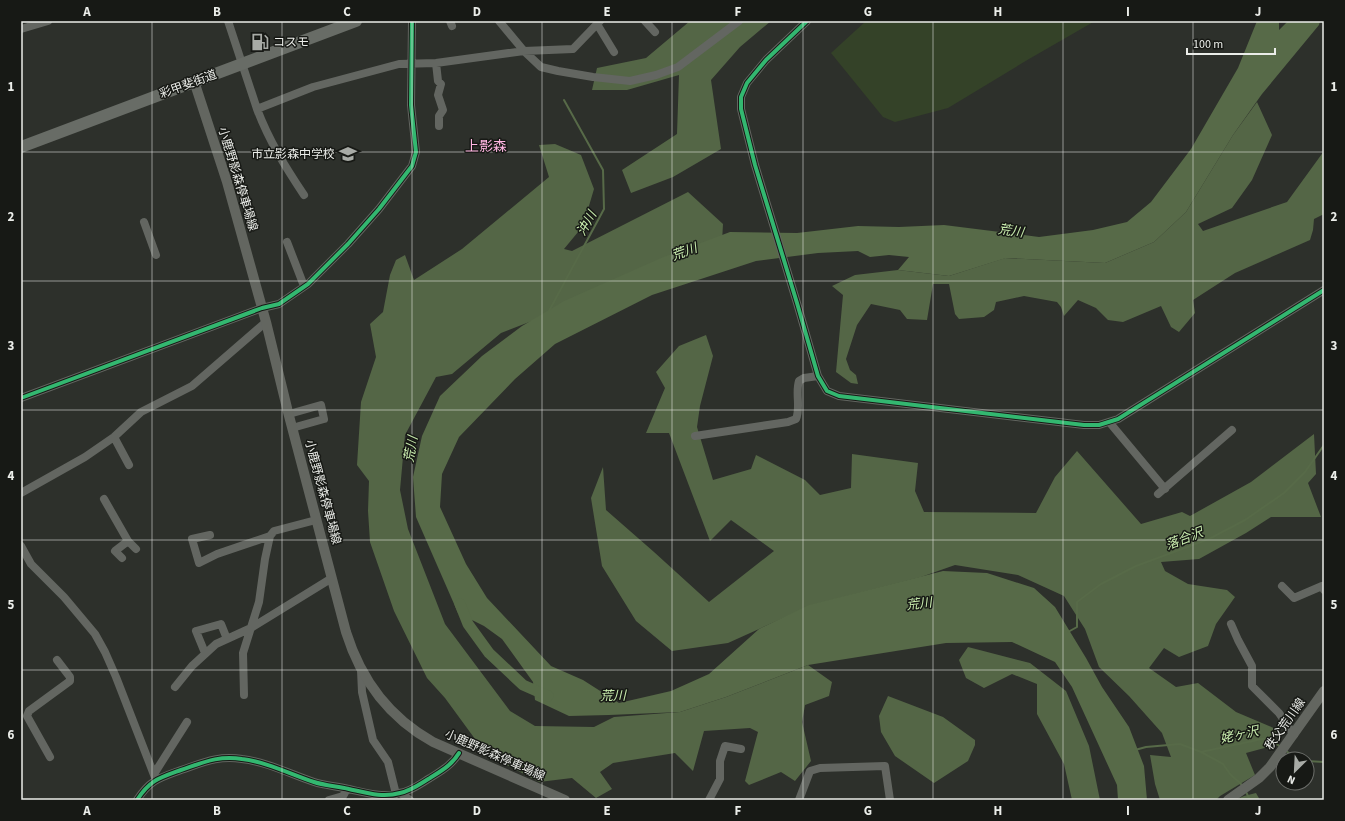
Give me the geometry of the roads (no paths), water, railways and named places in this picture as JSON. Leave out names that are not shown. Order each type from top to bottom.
[{"type":"highway","name":"彩甲斐街道","points":[[21,147],[356,21]]},
{"type":"main road","name":"小鹿野影森停車場線","points":[[194,81],[227,182],[266,322],[292,428],[348,638],[361,670],[372,688],[385,704],[417,733],[565,800]]},
{"type":"main road","name":"秩父荒川線","points":[[1228,800],[1259,778],[1270,767],[1324,691]]},
{"type":"street","points":[[21,29],[48,21]]},
{"type":"street","points":[[228,21],[257,109],[270,140],[284,165],[304,195]]},
{"type":"street","points":[[21,398],[262,308],[279,304],[304,286],[348,244],[379,209],[412,166],[416,152],[411,105],[412,21]]},
{"type":"street","points":[[499,21],[537,64],[546,68],[593,77],[630,81],[656,75],[678,66],[739,21]]},
{"type":"street","points":[[645,21],[655,32]]},
{"type":"street","points":[[807,21],[766,60],[746,83],[741,97],[741,109],[755,165],[818,376],[827,391],[839,396],[1084,424],[1099,425],[1110,423],[1322,295]]},
{"type":"street","points":[[257,109],[313,87],[399,64],[436,63],[524,51],[573,49],[596,23],[614,52]]},
{"type":"street","points":[[436,63],[438,81],[441,84],[438,95],[443,110],[439,116],[439,126]]},
{"type":"street","points":[[144,222],[156,255]]},
{"type":"street","points":[[287,242],[304,286]]},
{"type":"street","points":[[21,493],[85,457],[114,437],[141,412],[192,386],[266,322]]},
{"type":"street","points":[[695,436],[788,422],[796,419],[798,414],[796,388],[799,381],[804,378],[818,376]]},
{"type":"street","points":[[289,414],[321,405],[324,419],[292,428]]},
{"type":"street","points":[[1110,423],[1165,489]]},
{"type":"street","points":[[1158,494],[1232,430]]},
{"type":"street","points":[[114,437],[129,465]]},
{"type":"street","points":[[104,499],[128,541],[136,549]]},
{"type":"street","points":[[244,695],[243,654],[259,602],[270,536],[274,531],[316,520]]},
{"type":"street","points":[[210,535],[192,540],[199,563],[217,554],[270,536]]},
{"type":"street","points":[[122,558],[115,551],[128,541]]},
{"type":"street","points":[[21,546],[31,564],[64,597],[95,634],[116,677],[155,777]]},
{"type":"street","points":[[175,687],[192,666],[216,644],[251,628],[332,578]]},
{"type":"street","points":[[1282,586],[1294,598],[1322,586],[1324,590]]},
{"type":"street","points":[[205,653],[196,631],[220,624],[227,639]]},
{"type":"street","points":[[1231,624],[1252,666],[1252,686],[1279,713],[1294,735]]},
{"type":"street","points":[[50,757],[27,716],[29,710],[70,681],[70,677],[57,660]]},
{"type":"street","points":[[361,670],[362,692],[373,740],[388,762],[398,794],[410,800]]},
{"type":"street","points":[[137,800],[155,777],[186,722]]},
{"type":"street","points":[[709,800],[720,779],[720,761],[725,746],[741,749]]},
{"type":"street","points":[[155,777],[212,759],[240,758],[260,762],[315,782],[337,788],[347,788],[376,796],[398,794],[412,789],[449,766],[459,753]]},
{"type":"street","points":[[799,800],[810,771],[820,768],[885,766],[891,799]]},
{"type":"street","points":[[329,800],[343,796],[347,788]]},
{"type":"water","points":[[1257,21],[1279,21],[1279,30],[1288,21],[1320,21],[1319,25],[1262,94],[1233,135],[1186,212],[1154,242],[1105,263],[1006,258],[949,276],[898,270],[909,257],[889,255],[870,257],[858,251],[818,253],[756,261],[652,295],[555,344],[515,379],[459,437],[442,474],[440,507],[466,564],[487,598],[551,666],[583,680],[619,703],[671,691],[709,674],[759,629],[809,605],[943,571],[987,573],[1034,588],[1055,607],[1102,687],[1129,727],[1144,766],[1147,800],[1118,800],[1117,785],[1072,687],[1055,662],[1012,642],[946,643],[808,665],[726,697],[680,712],[569,716],[535,700],[533,682],[502,639],[484,626],[458,613],[416,517],[413,477],[422,436],[440,396],[482,356],[522,326],[564,301],[661,258],[730,232],[797,233],[858,226],[899,227],[944,225],[1039,237],[1093,230],[1127,222],[1151,202],[1191,149],[1238,68]]},
{"type":"waterway","name":"沖川","points":[[549,311],[604,209],[603,170],[564,100]]},
{"type":"waterway","name":"落合沢","points":[[1068,632],[1077,627],[1077,602],[1101,584],[1136,566],[1209,539],[1245,520],[1284,493],[1305,472],[1324,445]]},
{"type":"waterway","name":"荒川","points":[[460,604],[468,624],[489,653],[523,685],[548,696]]},
{"type":"waterway","name":"姥ヶ沢","points":[[1201,752],[1267,738],[1281,747]]},
{"type":"waterway","points":[[1135,750],[1146,747],[1180,744],[1201,752],[1223,764],[1230,774],[1242,785]]},
{"type":"waterway","name":"姥ヶ沢","points":[[1315,761],[1324,762]]},
{"type":"waterway","points":[[1246,792],[1250,800]]},
{"type":"place","name":"コスモ","points":[[260,42]]},
{"type":"place","name":"市立影森中学校","points":[[348,154]]},
{"type":"district","name":"上影森","points":[[486,146]]}]
